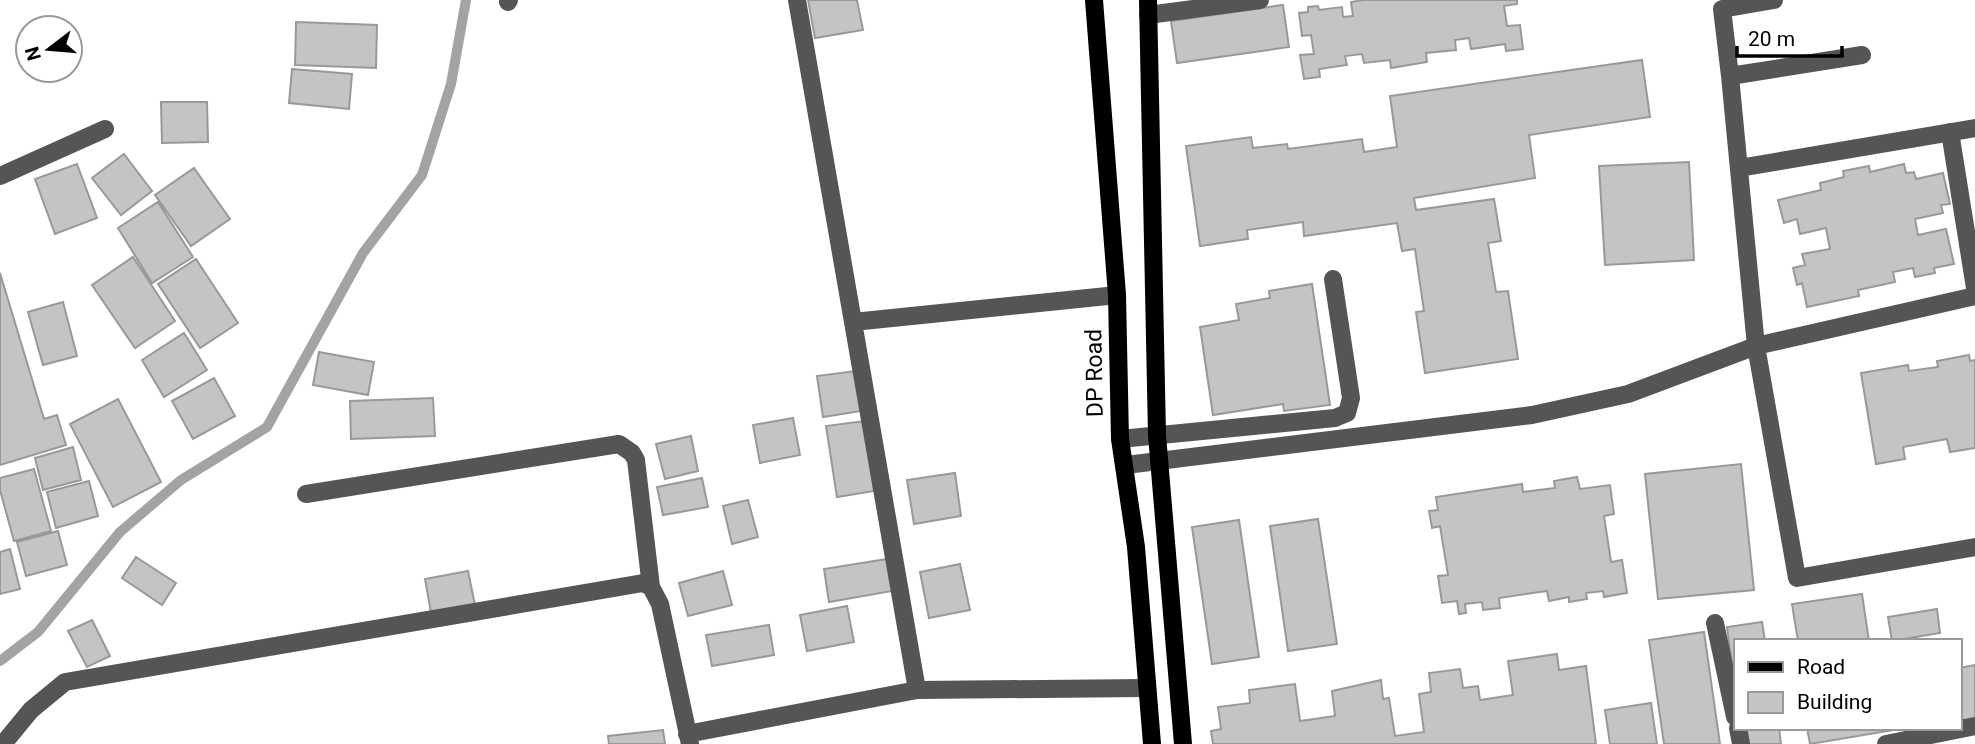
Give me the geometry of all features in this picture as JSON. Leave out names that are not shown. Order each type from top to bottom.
[{"type":"main road","name":"DP Road","points":[[1094,0],[1117,295],[1120,439],[1126,465],[1136,547],[1145,688],[1152,744]]},
{"type":"main road","points":[[1148,8],[1157,435],[1184,744]]},
{"type":"street","points":[[797,0],[917,690]]},
{"type":"street","points":[[1148,8],[1260,0]]},
{"type":"street","points":[[1774,0],[1722,9],[1756,346],[1797,578],[1975,548]]},
{"type":"street","points":[[1730,76],[1862,55]]},
{"type":"street","points":[[1739,168],[1975,128]]},
{"type":"street","points":[[0,176],[105,129]]},
{"type":"street","points":[[1950,132],[1975,288]]},
{"type":"street","points":[[1120,439],[1335,418],[1347,413],[1351,398],[1334,279]]},
{"type":"street","points":[[853,323],[1117,295]]},
{"type":"street","points":[[1126,465],[1532,415],[1628,394],[1756,346],[1975,296]]},
{"type":"street","points":[[306,494],[619,444],[632,453],[636,460],[651,587],[660,604],[688,739],[917,690],[1145,688]]},
{"type":"street","points":[[3,744],[31,710],[65,682],[635,583],[651,587]]},
{"type":"street","points":[[1715,623],[1734,712]]},
{"type":"street","points":[[1886,744],[1955,730]]},
{"type":"building","points":[[808,0],[857,0],[863,30],[815,38]]},
{"type":"building","points":[[1517,0],[1517,4],[1504,6],[1507,26],[1520,25],[1523,49],[1506,51],[1505,44],[1471,49],[1469,38],[1455,40],[1456,50],[1426,53],[1427,62],[1391,68],[1390,60],[1364,63],[1362,54],[1345,56],[1347,65],[1319,69],[1320,77],[1304,79],[1300,55],[1314,54],[1311,35],[1302,36],[1299,13],[1308,12],[1308,7],[1318,6],[1319,10],[1342,7],[1343,17],[1353,16],[1351,2]]},
{"type":"building","points":[[1283,5],[1289,47],[1177,63],[1171,21]]},
{"type":"building","points":[[296,22],[377,25],[376,68],[295,65]]},
{"type":"building","points":[[1642,60],[1650,117],[1529,135],[1535,178],[1414,198],[1416,210],[1494,199],[1501,241],[1488,243],[1496,292],[1508,291],[1518,359],[1425,373],[1416,312],[1424,311],[1415,249],[1402,251],[1397,223],[1304,236],[1303,222],[1247,230],[1248,239],[1200,246],[1186,146],[1251,137],[1253,148],[1287,144],[1288,149],[1362,139],[1364,152],[1397,147],[1390,96]]},
{"type":"building","points":[[292,69],[352,74],[349,109],[289,103]]},
{"type":"building","points":[[161,102],[207,102],[208,142],[162,143]]},
{"type":"building","points":[[124,154],[152,191],[121,215],[92,178]]},
{"type":"building","points":[[1689,162],[1694,260],[1605,265],[1599,166]]},
{"type":"building","points":[[77,164],[97,218],[55,234],[35,179]]},
{"type":"building","points":[[1904,164],[1906,173],[1914,172],[1916,179],[1943,173],[1950,204],[1941,205],[1943,213],[1915,219],[1918,235],[1946,229],[1954,264],[1934,268],[1935,273],[1915,277],[1913,268],[1893,272],[1895,282],[1858,290],[1859,296],[1807,307],[1802,283],[1797,285],[1793,268],[1805,265],[1802,254],[1830,249],[1826,228],[1800,234],[1797,219],[1784,223],[1778,200],[1821,190],[1820,183],[1844,177],[1843,171],[1869,166],[1870,172]]},
{"type":"building","points":[[194,168],[230,219],[191,246],[155,195]]},
{"type":"building","points":[[158,202],[193,257],[152,283],[118,228]]},
{"type":"building","points":[[133,257],[175,321],[135,348],[92,285]]},
{"type":"building","points":[[196,259],[238,323],[200,348],[158,284]]},
{"type":"building","points":[[0,273],[44,419],[57,415],[66,445],[0,465]]},
{"type":"building","points":[[1312,284],[1330,405],[1284,411],[1283,404],[1213,415],[1200,327],[1239,320],[1236,304],[1270,298],[1269,291]]},
{"type":"building","points":[[63,302],[77,356],[43,365],[28,312]]},
{"type":"building","points":[[184,333],[207,370],[164,397],[142,360]]},
{"type":"building","points":[[319,352],[374,362],[368,395],[313,385]]},
{"type":"building","points":[[1969,355],[1970,361],[1975,360],[1975,448],[1950,452],[1947,439],[1903,447],[1905,459],[1876,464],[1861,373],[1908,365],[1909,371],[1938,367],[1937,361]]},
{"type":"building","points":[[855,371],[861,411],[823,417],[817,376]]},
{"type":"building","points":[[214,378],[235,416],[193,439],[172,401]]},
{"type":"building","points":[[433,398],[435,436],[351,439],[350,401]]},
{"type":"building","points":[[118,399],[161,482],[113,507],[70,424]]},
{"type":"building","points":[[793,418],[800,455],[760,463],[753,425]]},
{"type":"building","points":[[864,421],[874,491],[837,497],[826,426]]},
{"type":"building","points":[[691,436],[698,471],[665,479],[656,444]]},
{"type":"building","points":[[73,447],[81,480],[43,490],[35,458]]},
{"type":"building","points":[[1741,464],[1754,590],[1658,599],[1645,474]]},
{"type":"building","points":[[34,469],[51,531],[14,541],[0,490],[0,478]]},
{"type":"building","points":[[955,473],[961,516],[914,524],[907,480]]},
{"type":"building","points":[[1577,477],[1580,489],[1610,485],[1614,514],[1604,516],[1611,562],[1622,560],[1627,593],[1604,597],[1603,591],[1586,593],[1587,599],[1569,602],[1569,597],[1549,601],[1547,591],[1499,598],[1500,608],[1483,610],[1482,602],[1465,604],[1466,613],[1459,614],[1457,601],[1442,603],[1438,576],[1448,575],[1440,526],[1432,528],[1429,511],[1438,510],[1436,497],[1522,484],[1523,492],[1555,488],[1554,481]]},
{"type":"building","points":[[702,478],[708,507],[663,515],[657,487]]},
{"type":"building","points":[[89,481],[98,516],[56,528],[47,492]]},
{"type":"building","points":[[748,500],[758,537],[732,544],[723,506]]},
{"type":"building","points":[[1318,519],[1337,644],[1288,651],[1270,526]]},
{"type":"building","points":[[1239,520],[1259,657],[1212,664],[1192,527]]},
{"type":"building","points":[[58,531],[67,565],[26,576],[17,542]]},
{"type":"building","points":[[10,549],[20,589],[0,594],[0,552]]},
{"type":"building","points":[[136,557],[176,583],[162,605],[122,578]]},
{"type":"building","points":[[887,559],[892,591],[829,602],[824,569]]},
{"type":"building","points":[[960,564],[970,610],[929,618],[920,572]]},
{"type":"building","points":[[468,571],[476,610],[432,618],[425,579]]},
{"type":"building","points":[[723,571],[732,605],[688,616],[679,583]]},
{"type":"building","points":[[1862,594],[1869,639],[1798,639],[1792,604]]},
{"type":"building","points":[[847,606],[854,642],[807,651],[800,615]]},
{"type":"building","points":[[1937,609],[1940,633],[1892,639],[1888,617]]},
{"type":"building","points":[[92,620],[110,656],[87,667],[68,631]]},
{"type":"building","points":[[1762,622],[1765,639],[1734,639],[1734,680],[1727,627]]},
{"type":"building","points":[[769,625],[774,655],[712,666],[706,635]]},
{"type":"building","points":[[1704,632],[1720,744],[1664,744],[1649,640]]},
{"type":"building","points":[[1557,654],[1559,670],[1586,666],[1596,744],[1213,744],[1211,731],[1221,729],[1218,707],[1250,703],[1249,690],[1295,684],[1300,721],[1335,716],[1332,691],[1381,680],[1383,699],[1389,698],[1395,736],[1424,732],[1419,694],[1431,692],[1429,673],[1460,669],[1463,688],[1478,686],[1480,700],[1513,695],[1508,661]]},
{"type":"building","points":[[1975,665],[1975,723],[1964,725],[1961,712],[1961,668]]},
{"type":"building","points":[[1651,703],[1657,744],[1610,744],[1605,710]]},
{"type":"building","points":[[663,730],[665,744],[609,744],[608,736]]},
{"type":"building","points":[[1746,730],[1779,730],[1781,744],[1748,744]]},
{"type":"building","points":[[1807,730],[1894,730],[1810,744]]},
{"type":"waterway","points":[[0,661],[38,632],[120,532],[181,480],[267,427],[363,253],[422,175],[451,84],[466,0]]}]
